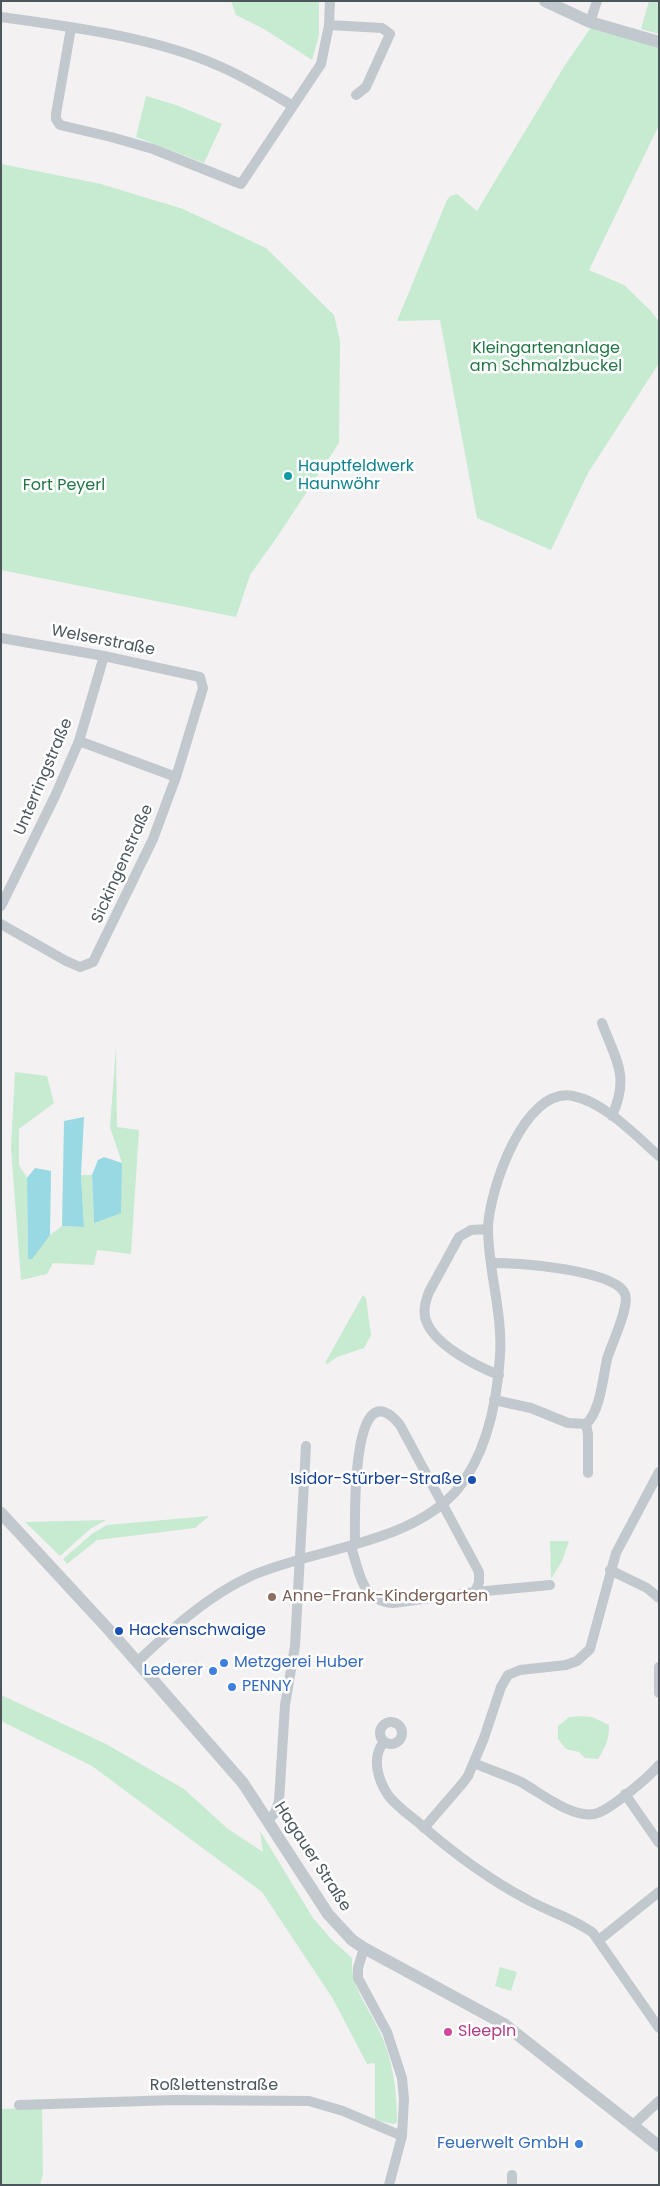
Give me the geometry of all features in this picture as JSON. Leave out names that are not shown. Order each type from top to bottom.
[{"type":"street","points":[[71,28],[56,114],[58,123],[63,126],[153,149],[241,184],[321,64],[329,25],[330,1]]},
{"type":"street","points":[[545,1],[590,22],[659,42]]},
{"type":"street","points":[[590,22],[597,1]]},
{"type":"street","points":[[1,17],[154,44],[198,57],[249,80],[293,106]]},
{"type":"street","points":[[329,25],[382,28],[390,34],[366,87],[356,94]]},
{"type":"street","name":"Welserstraße","points":[[1,638],[104,656],[200,677]]},
{"type":"street","name":"Unterringstraße","points":[[1,906],[56,794],[79,741],[104,656]]},
{"type":"street","name":"Sickingenstraße","points":[[1,924],[80,967],[93,962],[153,839],[176,776],[203,688],[200,677]]},
{"type":"street","points":[[79,741],[176,776]]},
{"type":"street","points":[[602,1023],[622,1079],[619,1101],[612,1116]]},
{"type":"street","points":[[138,1662],[181,1622],[219,1594],[251,1576],[353,1546],[403,1526],[443,1503],[456,1490],[471,1470],[485,1439],[499,1375],[501,1332],[488,1229],[492,1200],[501,1168],[518,1136],[540,1107],[554,1097],[570,1095],[581,1098],[612,1116],[659,1156]]},
{"type":"street","points":[[488,1229],[471,1230],[459,1237],[425,1300],[425,1315],[427,1324],[465,1359],[499,1375]]},
{"type":"street","points":[[491,1263],[510,1262],[560,1268],[608,1280],[622,1287],[626,1294],[624,1311],[612,1342],[595,1412],[586,1424],[588,1434],[588,1473]]},
{"type":"street","points":[[494,1400],[532,1408],[568,1423],[586,1424]]},
{"type":"street","points":[[475,1592],[480,1572],[400,1425],[388,1414],[374,1413],[366,1422],[358,1463],[355,1487],[353,1546],[365,1588],[372,1598],[382,1602],[393,1603],[475,1592],[550,1585]]},
{"type":"street","points":[[268,1820],[276,1813],[279,1801],[285,1705],[295,1646],[306,1446]]},
{"type":"street","points":[[424,1828],[462,1784],[474,1764],[501,1687],[508,1675],[520,1670],[566,1665],[586,1655],[593,1642],[610,1570],[623,1537],[659,1472]]},
{"type":"street","name":"Hagauer Straße","points":[[1,1513],[42,1554],[243,1783],[328,1914],[352,1940],[504,2024],[659,2146]]},
{"type":"street","points":[[610,1570],[647,1588],[659,1598]]},
{"type":"street","points":[[659,1667],[659,1693]]},
{"type":"street","points":[[384,1742],[379,1747],[376,1761],[384,1787],[395,1803],[456,1855],[492,1880],[529,1901],[584,1926],[599,1940],[659,2028]]},
{"type":"street","points":[[474,1764],[514,1779],[564,1807],[586,1814],[600,1812],[626,1794],[659,1766]]},
{"type":"street","points":[[626,1794],[659,1843]]},
{"type":"street","points":[[599,1940],[659,1892]]},
{"type":"street","points":[[364,1948],[358,1968],[358,1978],[387,2032],[402,2078],[404,2099],[402,2136],[389,2185]]},
{"type":"street","name":"Roßlettenstraße","points":[[19,2106],[175,2100],[309,2101],[343,2111],[402,2136]]},
{"type":"street","points":[[633,2126],[659,2101]]},
{"type":"green space","points":[[231,1],[319,1],[319,35],[312,60],[264,29],[236,15]]},
{"type":"green space","points":[[649,1],[659,1],[659,34],[641,29]]},
{"type":"green space","name":"Kleingartenanlage am Schmalzbuckel","points":[[592,26],[659,48],[659,125],[589,270],[624,285],[651,311],[659,322],[659,363],[588,473],[551,550],[477,518],[440,320],[397,321],[447,200],[450,196],[457,194],[477,211],[565,65]]},
{"type":"green space","points":[[146,96],[176,105],[222,124],[204,163],[136,137]]},
{"type":"green space","name":"Fort Peyerl","points":[[1,164],[101,184],[183,209],[266,248],[334,315],[340,341],[339,443],[250,575],[236,617],[1,570]]},
{"type":"green space","points":[[116,1046],[117,1127],[139,1130],[131,1254],[97,1250],[94,1265],[53,1263],[47,1274],[21,1280],[11,1147],[15,1072],[47,1076],[54,1103],[19,1129],[19,1165],[27,1178],[28,1259],[50,1235],[62,1226],[84,1227],[81,1175],[92,1175],[94,1223],[122,1163],[110,1127]]},
{"type":"green space","points":[[363,1295],[366,1298],[371,1335],[364,1348],[337,1357],[327,1364],[325,1363]]},
{"type":"green space","points":[[209,1516],[195,1528],[97,1540],[67,1564],[63,1559],[93,1533],[107,1525]]},
{"type":"green space","points":[[106,1520],[90,1529],[60,1556],[25,1522]]},
{"type":"green space","points":[[550,1541],[569,1541],[562,1561],[551,1579]]},
{"type":"green space","points":[[1,1695],[106,1744],[184,1789],[228,1829],[263,1852],[260,1831],[313,1918],[331,1939],[352,1958],[352,1968],[357,1987],[380,2032],[388,2054],[395,2087],[397,2122],[394,2124],[375,2120],[375,2063],[367,2064],[333,1999],[262,1892],[92,1766],[1,1721]]},
{"type":"green space","points":[[569,1717],[592,1717],[609,1725],[606,1743],[598,1759],[585,1758],[579,1752],[566,1749],[558,1739],[558,1726]]},
{"type":"green space","points":[[500,1967],[517,1972],[511,1991],[495,1986]]},
{"type":"green space","points":[[42,2108],[43,2174],[40,2185],[1,2185],[1,2109]]},
{"type":"water","points":[[84,1117],[81,1175],[84,1227],[62,1226],[64,1121]]},
{"type":"water","points":[[104,1157],[122,1163],[121,1213],[94,1223],[92,1175],[98,1160]]},
{"type":"water","points":[[35,1168],[51,1171],[50,1235],[32,1259],[28,1259],[27,1178]]},
{"type":"place","name":"Hauptfeldwerk Haunwöhr","points":[[288,476]]},
{"type":"place","name":"Isidor-Stürber-Straße","points":[[472,1480]]},
{"type":"place","name":"Anne-Frank-Kindergarten","points":[[272,1597]]},
{"type":"place","name":"Hackenschwaige","points":[[119,1631]]},
{"type":"place","name":"Metzgerei Huber","points":[[224,1663]]},
{"type":"place","name":"Lederer","points":[[213,1671]]},
{"type":"place","name":"PENNY","points":[[232,1687]]},
{"type":"place","name":"SleepIn","points":[[448,2032]]},
{"type":"place","name":"Feuerwelt GmbH","points":[[579,2144]]}]
